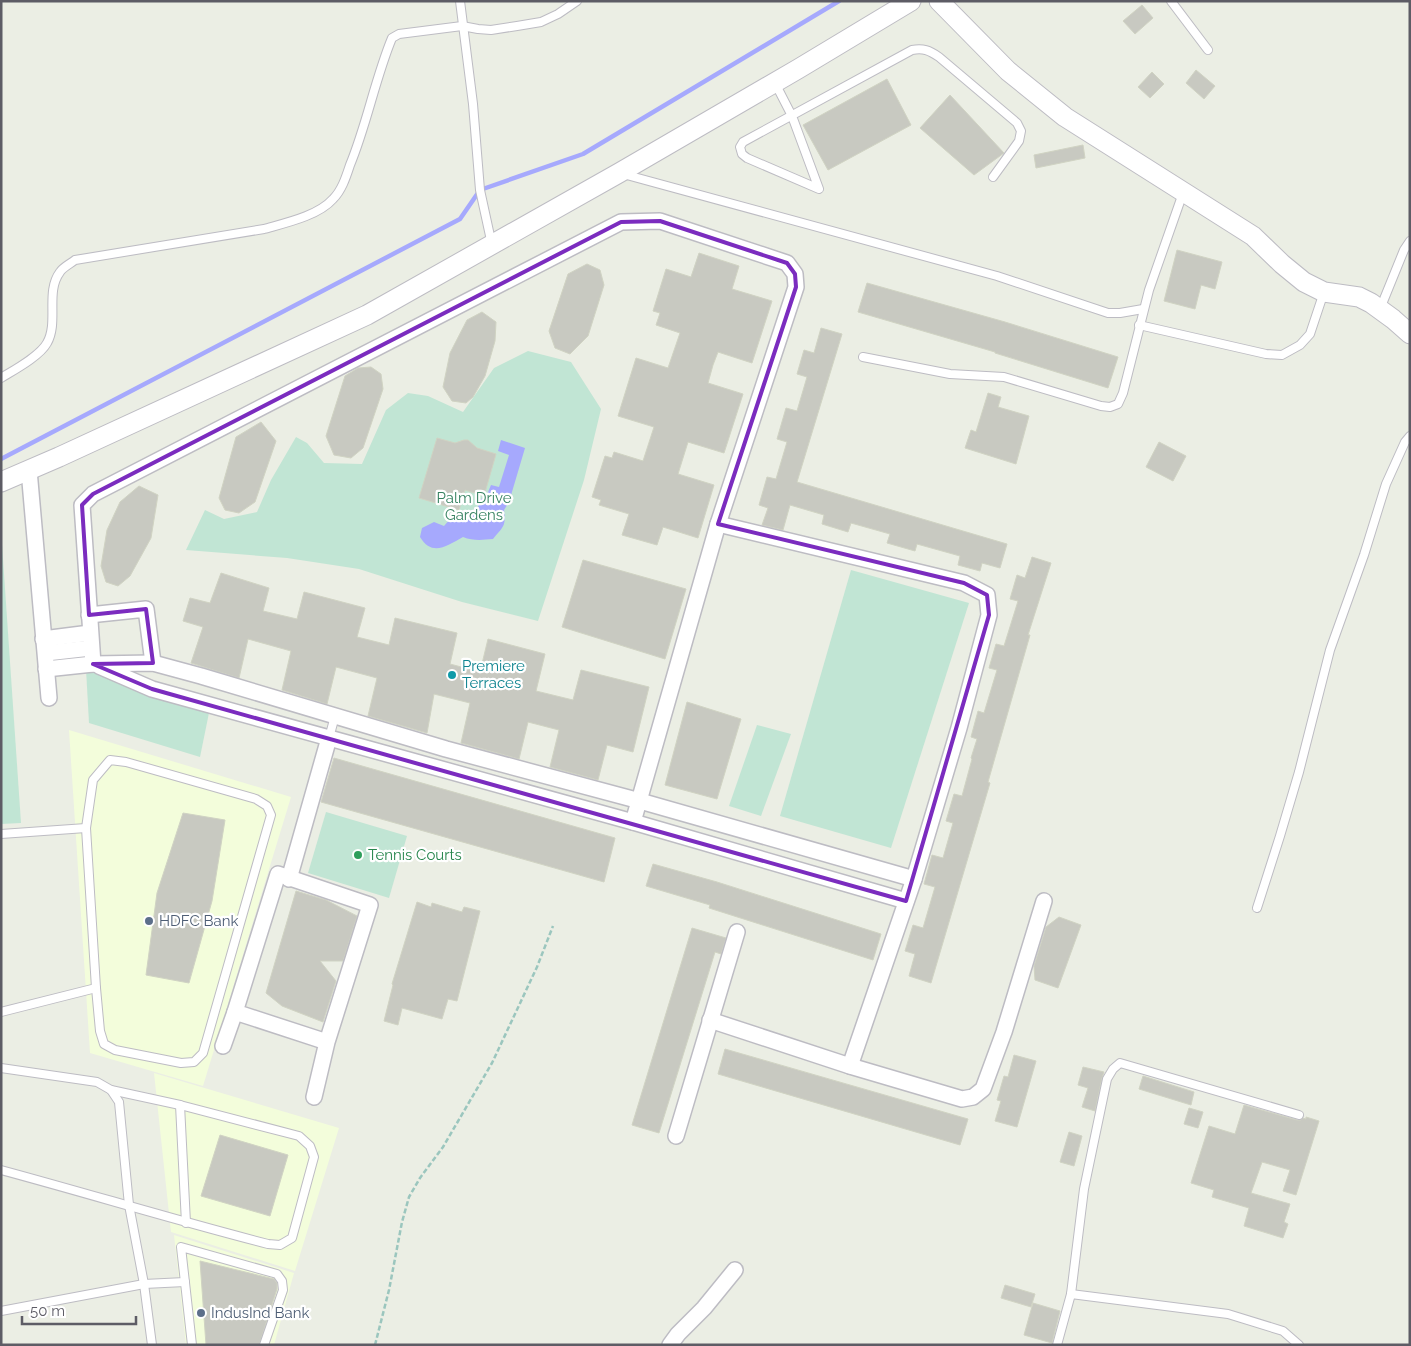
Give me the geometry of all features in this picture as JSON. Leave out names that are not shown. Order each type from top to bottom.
[{"type":"street","points":[[1,482],[367,315],[775,83],[911,1]]},
{"type":"street","points":[[939,1],[1008,71],[1065,117],[1253,236],[1304,282],[1324,292],[1359,297],[1393,319],[1410,334]]},
{"type":"street","points":[[93,664],[82,506],[93,494],[621,222],[660,221],[787,262],[795,274],[796,287],[718,524],[633,822]]},
{"type":"street","points":[[29,470],[49,698]]},
{"type":"street","points":[[718,524],[964,583],[987,595],[989,615],[959,728],[914,878],[850,1066]]},
{"type":"street","points":[[89,615],[146,609],[153,663]]},
{"type":"street","points":[[44,646],[91,641]]},
{"type":"street","points":[[46,669],[93,664],[153,663],[446,749],[914,878]]},
{"type":"street","points":[[93,664],[152,689],[497,786],[633,822],[906,901]]},
{"type":"street","points":[[289,879],[329,738]]},
{"type":"street","points":[[223,1046],[236,1012],[278,874],[370,905],[327,1042],[314,1097]]},
{"type":"street","points":[[710,1020],[850,1066],[962,1099],[973,1097],[983,1089],[1004,1032],[1044,901]]},
{"type":"street","points":[[676,1136],[737,932]]},
{"type":"street","points":[[236,1012],[327,1042]]},
{"type":"street","points":[[670,1345],[735,1270]]},
{"type":"lane","points":[[460,1],[473,104],[480,190],[492,245]]},
{"type":"lane","points":[[1,378],[30,360],[47,344],[51,329],[54,282],[60,271],[75,260],[264,229],[293,221],[318,210],[332,200],[341,190],[358,147],[392,38],[399,34],[462,26],[478,30],[492,30],[541,22],[558,14],[577,1]]},
{"type":"lane","points":[[1171,1],[1208,50]]},
{"type":"lane","points":[[775,83],[792,116],[819,189],[747,158],[742,154],[740,147],[743,142],[792,116],[912,50],[921,48],[930,51],[1017,123],[1021,131],[1019,141],[993,177]]},
{"type":"lane","points":[[619,173],[997,276],[1108,313],[1120,314],[1144,309]]},
{"type":"lane","points":[[863,357],[950,374],[1004,378],[1101,406],[1110,407],[1118,404],[1123,393],[1149,290],[1184,192]]},
{"type":"lane","points":[[1380,310],[1404,250],[1410,240]]},
{"type":"lane","points":[[1139,325],[1266,354],[1282,355],[1300,345],[1310,334],[1324,292]]},
{"type":"lane","points":[[1257,908],[1299,772],[1330,650],[1364,555],[1386,484],[1405,442],[1410,436]]},
{"type":"lane","points":[[329,738],[335,716]]},
{"type":"lane","points":[[110,760],[126,762],[256,799],[267,806],[271,815],[203,1053],[194,1062],[181,1063],[115,1050],[104,1044],[100,1031],[96,988],[86,828],[93,780],[110,760]]},
{"type":"lane","points":[[1,834],[86,828]]},
{"type":"lane","points":[[1,1012],[96,988]]},
{"type":"lane","points":[[1057,1345],[1071,1294],[1084,1189],[1107,1079],[1113,1069],[1120,1063],[1300,1115]]},
{"type":"lane","points":[[1,1068],[97,1082],[111,1090],[180,1105],[299,1136],[310,1146],[314,1157],[292,1238],[280,1245],[268,1244],[186,1223],[129,1205],[1,1170]]},
{"type":"lane","points":[[111,1090],[119,1102],[129,1205],[144,1284],[152,1345]]},
{"type":"lane","points":[[180,1105],[186,1223]]},
{"type":"lane","points":[[192,1345],[181,1247],[276,1274],[282,1281],[283,1290],[264,1345]]},
{"type":"lane","points":[[1,1311],[144,1284],[185,1282]]},
{"type":"lane","points":[[1071,1294],[1228,1314],[1283,1331],[1299,1345]]},
{"type":"path","points":[[374,1345],[389,1290],[402,1222],[409,1197],[420,1178],[443,1147],[492,1063],[534,975],[553,926]]},
{"type":"highlighted area","points":[[660,221],[787,263],[795,274],[796,287],[718,524],[964,583],[987,595],[989,615],[906,901],[152,689],[93,664],[153,663],[146,609],[89,615],[82,505],[93,494],[621,222]]},
{"type":"shaded area","points":[[69,730],[291,797],[203,1086],[90,1053]]},
{"type":"shaded area","points":[[154,1073],[339,1128],[295,1271],[171,1232]]},
{"type":"shaded area","points":[[174,1235],[294,1273],[274,1345],[186,1345]]},
{"type":"green space","name":"Palm Drive Gardens","points":[[528,351],[571,362],[601,409],[584,480],[538,621],[462,602],[359,569],[287,558],[186,550],[205,510],[224,519],[257,512],[271,480],[296,437],[307,443],[324,463],[362,464],[386,410],[408,393],[428,396],[463,412],[494,368]]},
{"type":"green space","points":[[1,530],[21,823],[1,824]]},
{"type":"green space","points":[[851,570],[969,603],[891,848],[780,816]]},
{"type":"green space","points":[[86,669],[211,703],[200,757],[89,723]]},
{"type":"green space","points":[[757,725],[791,734],[761,816],[729,806]]},
{"type":"green space","name":"Tennis Courts","points":[[326,812],[407,836],[389,898],[308,873]]},
{"type":"water","points":[[501,440],[525,448],[509,502],[504,510],[505,520],[501,529],[493,539],[474,540],[463,537],[440,548],[430,547],[420,537],[422,528],[434,522],[444,526],[456,514],[463,511],[472,511],[478,507],[481,499],[486,497],[491,485],[499,487],[509,455],[498,451]]},
{"type":"building","points":[[1142,5],[1153,18],[1135,34],[1123,21]]},
{"type":"building","points":[[1196,70],[1215,86],[1204,99],[1186,83]]},
{"type":"building","points":[[1152,72],[1164,84],[1150,98],[1138,87]]},
{"type":"building","points":[[887,79],[911,125],[828,170],[803,125]]},
{"type":"building","points":[[950,95],[1004,153],[974,175],[920,128]]},
{"type":"building","points":[[1083,145],[1085,158],[1036,168],[1034,155]]},
{"type":"building","points":[[1177,250],[1222,262],[1215,289],[1201,285],[1195,309],[1164,301]]},
{"type":"building","points":[[699,253],[739,266],[732,289],[772,301],[752,363],[718,352],[713,365],[708,383],[743,394],[724,453],[688,442],[678,474],[714,485],[698,538],[663,527],[657,545],[622,535],[629,514],[599,505],[601,500],[592,497],[605,456],[612,458],[614,452],[643,461],[654,427],[618,416],[636,358],[668,368],[680,333],[656,325],[660,313],[653,311],[666,269],[691,277]]},
{"type":"building","points":[[587,264],[600,270],[604,285],[588,336],[570,354],[555,348],[549,331],[568,274]]},
{"type":"building","points":[[867,283],[1005,322],[1118,357],[1108,388],[995,352],[858,312]]},
{"type":"building","points":[[482,312],[496,322],[495,341],[485,376],[473,397],[466,403],[452,401],[443,387],[450,353],[467,320]]},
{"type":"building","points":[[821,328],[842,334],[797,482],[1007,544],[1000,568],[982,563],[980,571],[958,565],[960,556],[917,544],[915,551],[887,543],[890,534],[851,523],[848,532],[822,524],[824,515],[790,505],[783,530],[762,525],[768,508],[759,505],[767,477],[776,479],[787,442],[777,439],[786,408],[797,411],[807,377],[797,374],[804,350],[814,353]]},
{"type":"building","points":[[371,367],[381,374],[383,389],[363,448],[351,458],[334,455],[326,436],[345,376],[358,368]]},
{"type":"building","points":[[988,393],[1001,397],[998,407],[1029,416],[1016,464],[965,448],[971,430],[976,432]]},
{"type":"building","points":[[261,422],[276,441],[255,502],[239,513],[225,510],[219,498],[236,437]]},
{"type":"building","points":[[437,438],[455,443],[468,440],[477,448],[496,454],[484,496],[465,490],[459,510],[419,498]]},
{"type":"building","points":[[1159,442],[1186,456],[1173,481],[1146,467]]},
{"type":"building","points":[[139,486],[158,495],[151,538],[130,576],[118,586],[106,582],[101,566],[107,530],[120,502]]},
{"type":"building","points":[[1032,557],[1051,563],[1028,635],[1030,635],[988,782],[990,783],[931,983],[909,976],[915,954],[905,951],[913,925],[923,928],[935,887],[924,884],[932,855],[943,858],[953,823],[946,821],[954,794],[962,796],[977,739],[971,737],[978,711],[984,713],[997,670],[989,668],[996,644],[1004,646],[1018,601],[1010,599],[1017,575],[1025,578]]},
{"type":"building","points":[[583,560],[686,589],[665,659],[562,627]]},
{"type":"building","name":"Premiere Terraces","points":[[221,573],[269,588],[263,611],[297,619],[304,592],[365,608],[357,637],[389,645],[395,618],[457,633],[450,664],[480,672],[488,639],[545,654],[536,691],[573,700],[581,670],[649,687],[633,752],[607,745],[598,780],[550,767],[559,730],[528,722],[519,759],[461,743],[470,703],[434,694],[427,733],[368,716],[377,678],[336,667],[327,704],[282,690],[291,651],[248,639],[239,678],[191,663],[203,627],[183,621],[190,598],[210,603]]},
{"type":"building","points":[[687,702],[741,719],[717,799],[665,785]]},
{"type":"building","points":[[334,758],[615,838],[604,882],[321,802]]},
{"type":"building","points":[[183,813],[225,820],[212,901],[189,983],[146,975],[157,893]]},
{"type":"building","points":[[653,864],[717,882],[881,934],[873,960],[709,908],[710,905],[646,886]]},
{"type":"building","points":[[296,891],[326,900],[357,916],[343,961],[320,961],[336,981],[323,1022],[282,1006],[266,993]]},
{"type":"building","points":[[417,902],[431,907],[432,903],[462,912],[464,907],[480,911],[457,1001],[448,999],[442,1019],[402,1008],[398,1025],[384,1021],[392,984]]},
{"type":"building","points":[[1059,917],[1081,925],[1058,988],[1035,980],[1034,966],[1046,927]]},
{"type":"building","points":[[692,928],[726,938],[721,954],[715,952],[659,1133],[632,1125]]},
{"type":"building","points":[[725,1049],[968,1119],[960,1145],[718,1074]]},
{"type":"building","points":[[1014,1055],[1036,1061],[1017,1127],[995,1121],[1001,1101],[997,1100],[1004,1076],[1008,1077]]},
{"type":"building","points":[[1083,1067],[1104,1072],[1095,1111],[1082,1107],[1088,1088],[1078,1085]]},
{"type":"building","points":[[1143,1076],[1194,1092],[1191,1105],[1139,1089]]},
{"type":"building","points":[[1244,1105],[1297,1120],[1306,1119],[1306,1117],[1319,1121],[1296,1195],[1283,1191],[1290,1170],[1262,1162],[1251,1193],[1290,1204],[1284,1222],[1288,1224],[1283,1238],[1244,1226],[1249,1208],[1212,1197],[1214,1190],[1191,1183],[1209,1126],[1235,1134]]},
{"type":"building","points":[[1189,1108],[1203,1112],[1198,1128],[1184,1124]]},
{"type":"building","points":[[1069,1132],[1082,1136],[1074,1166],[1060,1162]]},
{"type":"building","points":[[220,1135],[288,1155],[270,1216],[201,1196]]},
{"type":"building","points":[[200,1261],[274,1279],[277,1283],[277,1289],[259,1345],[206,1345]]},
{"type":"building","points":[[1005,1285],[1035,1294],[1031,1307],[1001,1298]]},
{"type":"building","points":[[1033,1303],[1060,1311],[1052,1343],[1024,1335]]},
{"type":"waterway","points":[[1,459],[460,219],[480,190],[583,154],[839,1]]},
{"type":"place","name":"Premiere Terraces","points":[[452,675]]},
{"type":"place","name":"Tennis Courts","points":[[358,855]]},
{"type":"place","name":"HDFC Bank","points":[[149,921]]},
{"type":"place","name":"IndusInd Bank","points":[[201,1313]]}]
